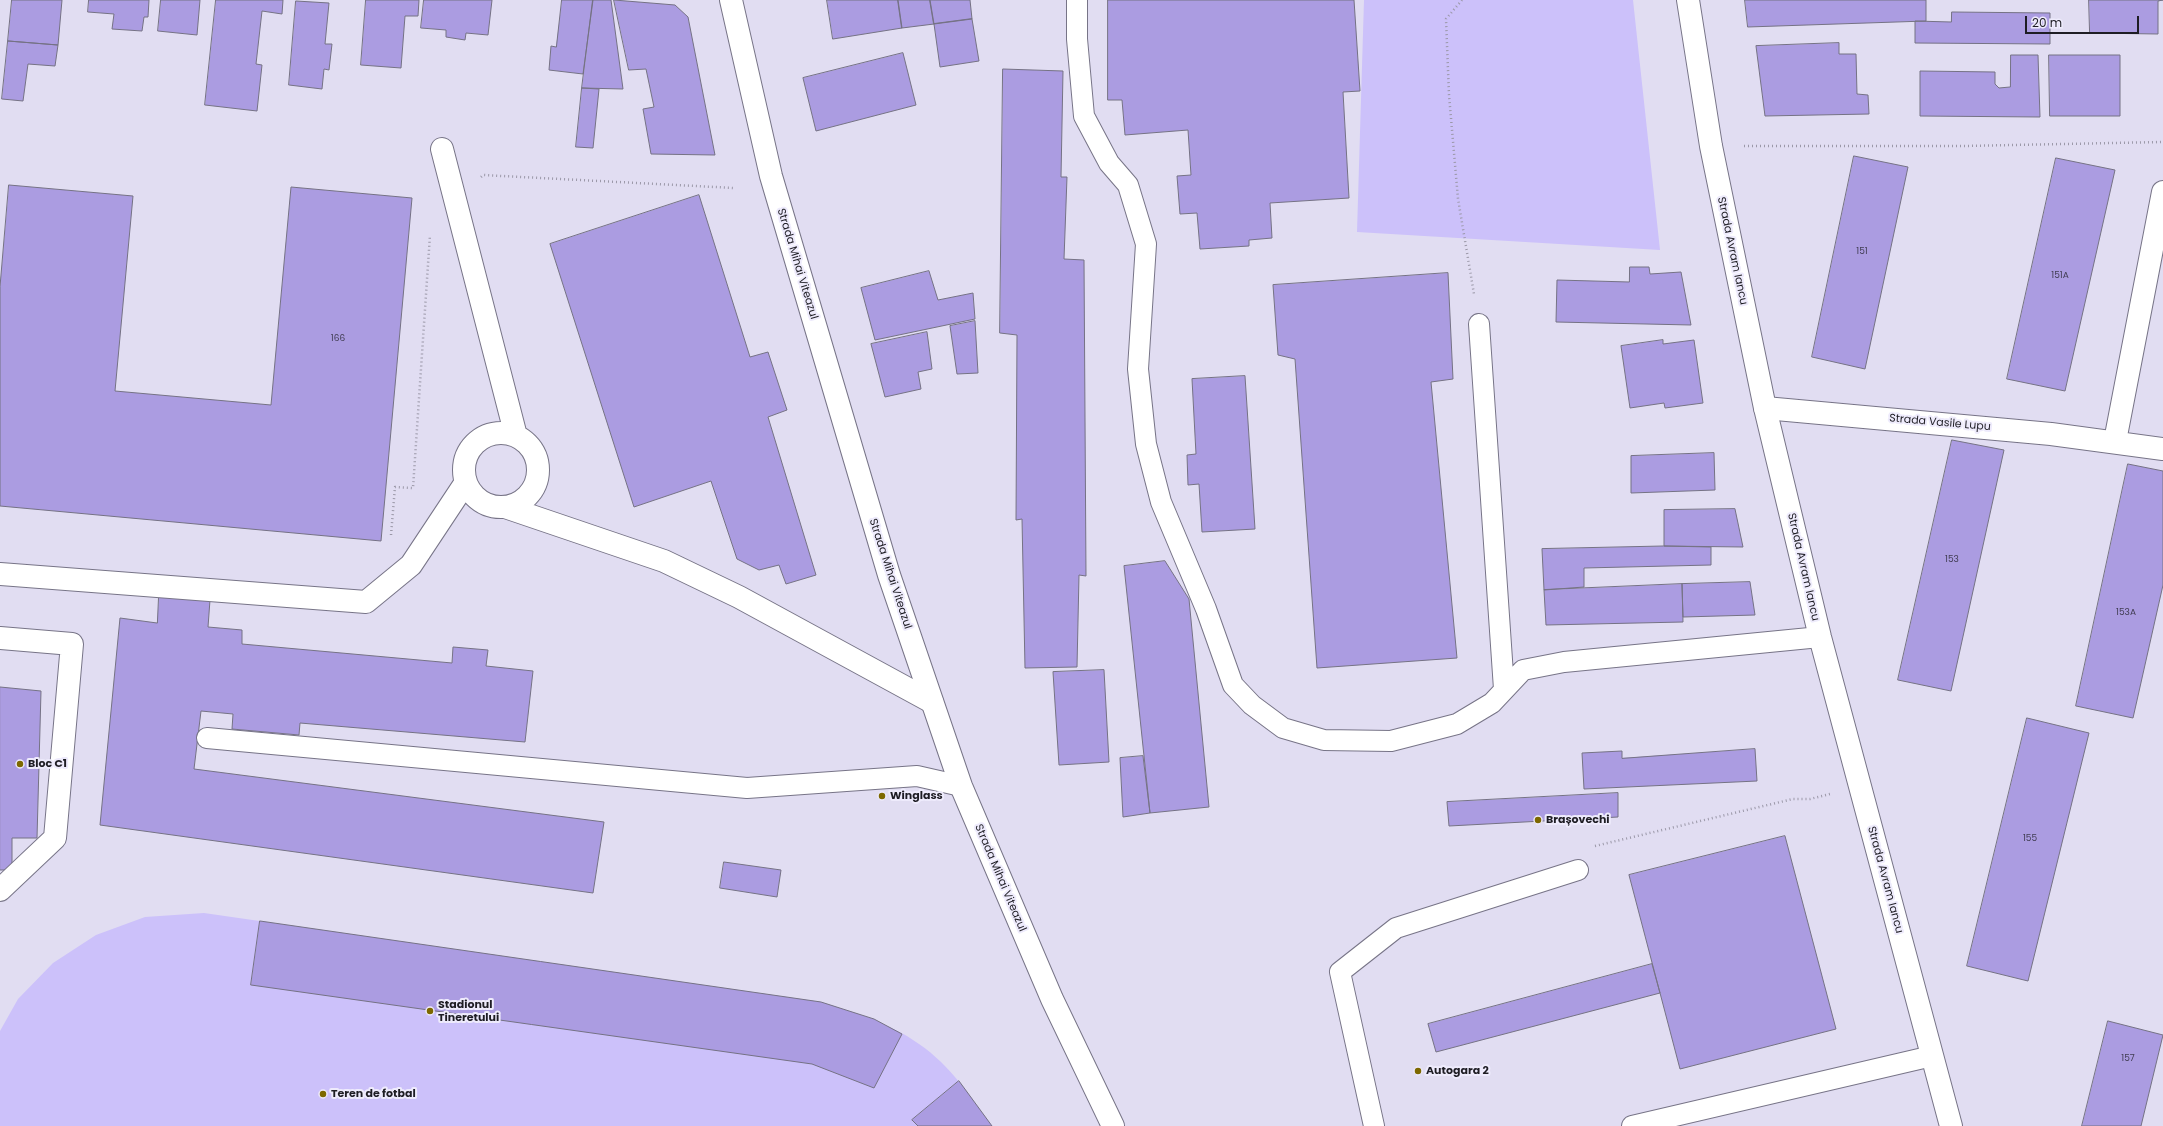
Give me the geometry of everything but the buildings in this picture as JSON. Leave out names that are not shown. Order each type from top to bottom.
[{"type":"street","name":"Strada Mihai Viteazul","points":[[731,0],[771,176],[889,575],[932,702],[961,786],[1052,999],[1113,1126]]},
{"type":"street","name":"Strada Avram Iancu","points":[[1688,0],[1711,146],[1765,408],[1820,637],[1951,1126]]},
{"type":"street","points":[[442,149],[516,436]]},
{"type":"street","points":[[2115,441],[2163,192]]},
{"type":"street","name":"Strada Vasile Lupu","points":[[1765,408],[2115,441],[2163,449]]},
{"type":"street","points":[[505,507],[517,503],[527,497],[534,487],[538,475],[538,463],[534,452],[526,443],[516,436],[504,433],[492,434],[480,439],[472,447],[466,458],[464,470],[466,482],[472,493],[481,502],[493,506],[505,507],[664,561],[739,597],[932,702]]},
{"type":"street","points":[[0,574],[366,602],[411,565],[466,482]]},
{"type":"street","points":[[0,638],[72,644],[55,838],[0,890]]},
{"type":"lane","points":[[1077,0],[1077,39],[1084,116],[1109,163],[1128,185],[1146,244],[1138,369],[1146,444],[1161,502],[1206,609],[1233,685],[1252,705],[1283,728],[1324,740],[1391,741],[1457,724],[1492,703],[1523,670],[1564,662],[1820,637]]},
{"type":"lane","points":[[1479,324],[1504,689]]},
{"type":"lane","points":[[207,738],[747,788],[917,776],[961,786]]},
{"type":"lane","points":[[1374,1126],[1340,972],[1396,928],[1578,870]]},
{"type":"lane","points":[[1632,1126],[1932,1056]]},
{"type":"path","points":[[1462,0],[1446,19],[1449,95],[1458,199],[1479,324]]},
{"type":"path","points":[[1711,146],[1963,146],[2163,142]]},
{"type":"path","points":[[1592,847],[1793,799],[1810,799],[1860,787]]},
{"type":"shaded area","points":[[1364,0],[1633,0],[1660,250],[1357,232]]},
{"type":"shaded area","name":"Stadionul Tineretului","points":[[204,913],[821,1002],[884,1024],[919,1044],[941,1062],[959,1082],[992,1126],[0,1126],[0,1031],[18,999],[53,963],[96,935],[145,917]]},
{"type":"place","name":"Bloc C1","points":[[20,764]]},
{"type":"place","name":"Winglass","points":[[882,796]]},
{"type":"place","name":"Brașovechi","points":[[1538,820]]},
{"type":"place","name":"Stadionul Tineretului","points":[[430,1011]]},
{"type":"place","name":"Autogara 2","points":[[1418,1071]]},
{"type":"place","name":"Teren de fotbal","points":[[323,1094]]}]
